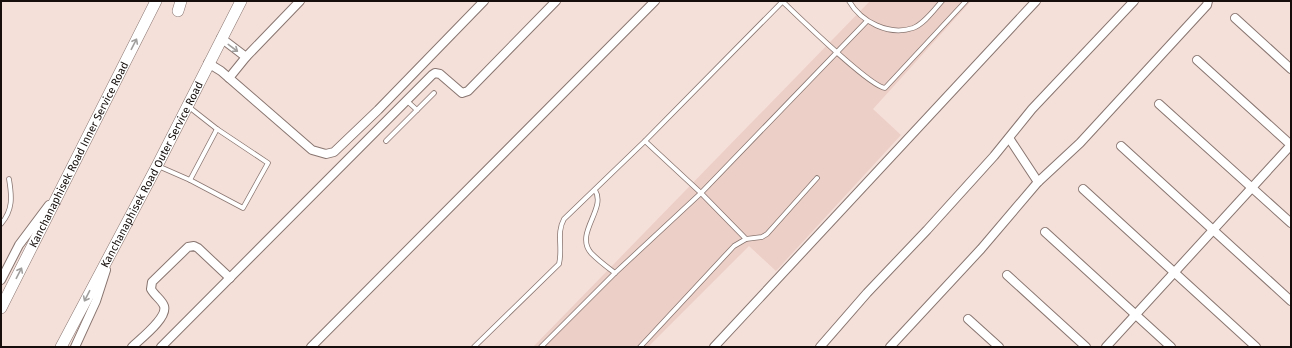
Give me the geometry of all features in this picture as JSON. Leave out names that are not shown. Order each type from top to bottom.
[{"type":"main road","name":"Kanchanaphisek Road Inner Service Road","points":[[1,308],[156,1]]},
{"type":"main road","name":"Kanchanaphisek Road Outer Service Road","points":[[61,347],[112,248],[157,166],[186,105],[240,1]]},
{"type":"street","points":[[229,78],[246,57],[300,1]]},
{"type":"street","points":[[208,63],[229,78],[312,150],[326,154],[334,152],[378,110],[484,1]]},
{"type":"street","points":[[161,347],[435,73],[440,74],[462,93],[468,91],[556,1]]},
{"type":"street","points":[[311,347],[655,1]]},
{"type":"street","points":[[714,347],[1036,1]]},
{"type":"street","points":[[820,347],[1009,138],[1032,109],[1134,1]]},
{"type":"street","points":[[890,347],[981,249],[1038,182],[1056,167],[1080,143],[1207,5],[1208,1]]},
{"type":"street","points":[[1234,18],[1291,69]]},
{"type":"street","points":[[221,38],[246,57]]},
{"type":"street","points":[[1106,347],[1291,145],[1197,60]]},
{"type":"street","points":[[1159,104],[1291,224]]},
{"type":"street","points":[[1009,138],[1038,182]]},
{"type":"street","points":[[1121,146],[1291,301]]},
{"type":"street","points":[[1083,189],[1256,347]]},
{"type":"street","points":[[1,280],[26,235],[60,192]]},
{"type":"street","points":[[1045,232],[1171,347]]},
{"type":"street","points":[[132,347],[160,320],[164,313],[163,304],[151,289],[152,282],[188,247],[194,246],[198,248],[230,278]]},
{"type":"street","points":[[75,347],[96,301],[112,248]]},
{"type":"street","points":[[1007,275],[1086,347]]},
{"type":"street","points":[[968,319],[999,347]]},
{"type":"lane","points":[[474,347],[559,264],[561,252],[559,234],[562,223],[576,206],[595,190],[645,141],[782,1],[837,52],[875,84],[885,88],[966,1]]},
{"type":"lane","points":[[849,1],[867,21],[887,29],[913,28],[921,24],[942,1]]},
{"type":"lane","points":[[541,347],[615,273],[701,193],[867,21]]},
{"type":"lane","points":[[386,142],[434,93]]},
{"type":"lane","points":[[407,100],[417,110]]},
{"type":"lane","points":[[157,166],[190,180],[243,208],[268,163],[217,129],[186,105]]},
{"type":"lane","points":[[190,180],[217,129]]},
{"type":"lane","points":[[645,141],[701,193],[746,239]]},
{"type":"lane","points":[[640,347],[734,246],[746,239],[762,237],[767,234],[817,178]]},
{"type":"lane","points":[[1,224],[10,212],[12,198],[9,179]]},
{"type":"lane","points":[[595,190],[599,202],[589,225],[588,245],[590,252],[615,273]]},
{"type":"shaded area","points":[[870,1],[971,1],[873,109],[901,135],[776,271],[749,246],[648,347],[533,347]]}]
